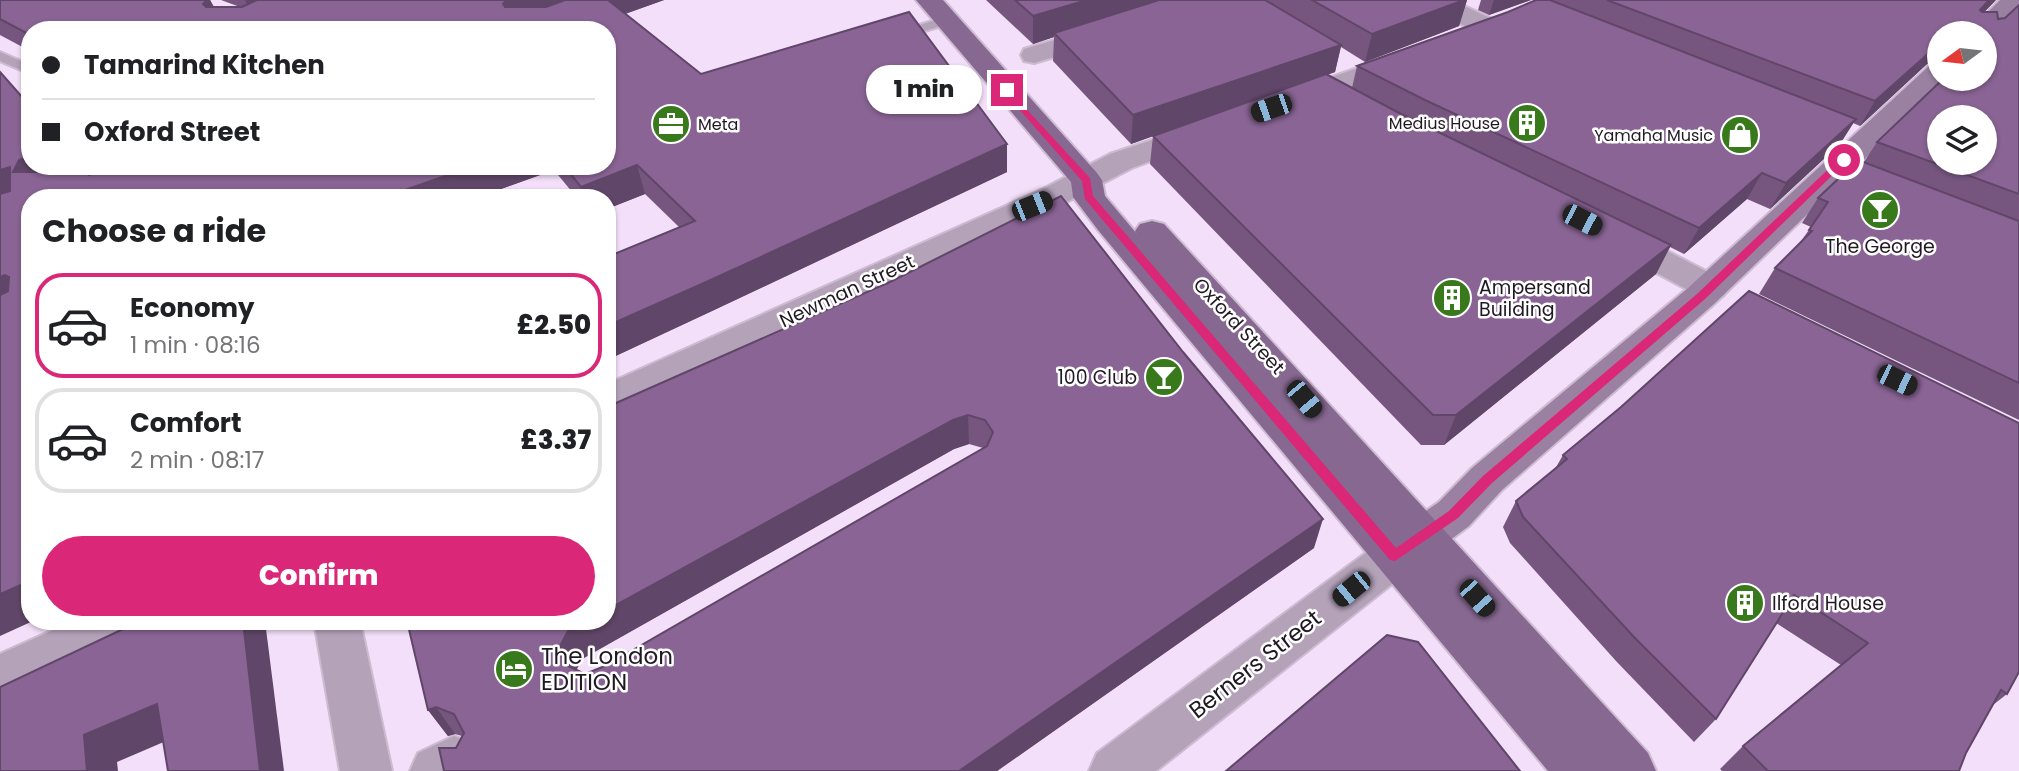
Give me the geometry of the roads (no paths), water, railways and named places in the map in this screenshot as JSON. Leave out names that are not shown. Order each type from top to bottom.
[{"type":"main road","name":"Oxford Street","points":[[929,0],[1086,180],[1088,197],[1408,546],[1630,771]]},
{"type":"main road","name":"Oxford Street","points":[[1408,546],[1581,771]]},
{"type":"street","points":[[1271,108],[1343,100],[1363,75],[1499,24],[1431,0]]},
{"type":"street","points":[[1993,21],[2015,0]]},
{"type":"street","points":[[1034,55],[1130,24]]},
{"type":"street","points":[[1339,59],[1363,75]]},
{"type":"street","points":[[1408,546],[1454,514],[1488,480],[1726,295],[1848,173],[1865,141],[1927,83]]},
{"type":"street","name":"Newman Street","points":[[616,396],[1086,180],[1121,161],[1232,121]]},
{"type":"street","points":[[1836,130],[1865,141]]},
{"type":"street","points":[[1594,226],[1726,295]]},
{"type":"street","name":"Berners Street","points":[[1115,771],[1408,546]]},
{"type":"street","points":[[0,677],[102,630]]},
{"type":"street","points":[[339,630],[366,771]]},
{"type":"lane","points":[[884,38],[947,20]]},
{"type":"lane","points":[[0,57],[21,66]]},
{"type":"place","name":"Medius House","points":[[1527,123]]},
{"type":"place","name":"Meta","points":[[671,124]]},
{"type":"place","name":"Yamaha Music","points":[[1740,135]]},
{"type":"place","name":"The George","points":[[1880,210]]},
{"type":"place","name":"Ampersand Building","points":[[1452,298]]},
{"type":"place","name":"100 Club","points":[[1164,377]]},
{"type":"place","name":"Ilford House","points":[[1745,603]]},
{"type":"place","name":"The London EDITION","points":[[514,669]]}]
